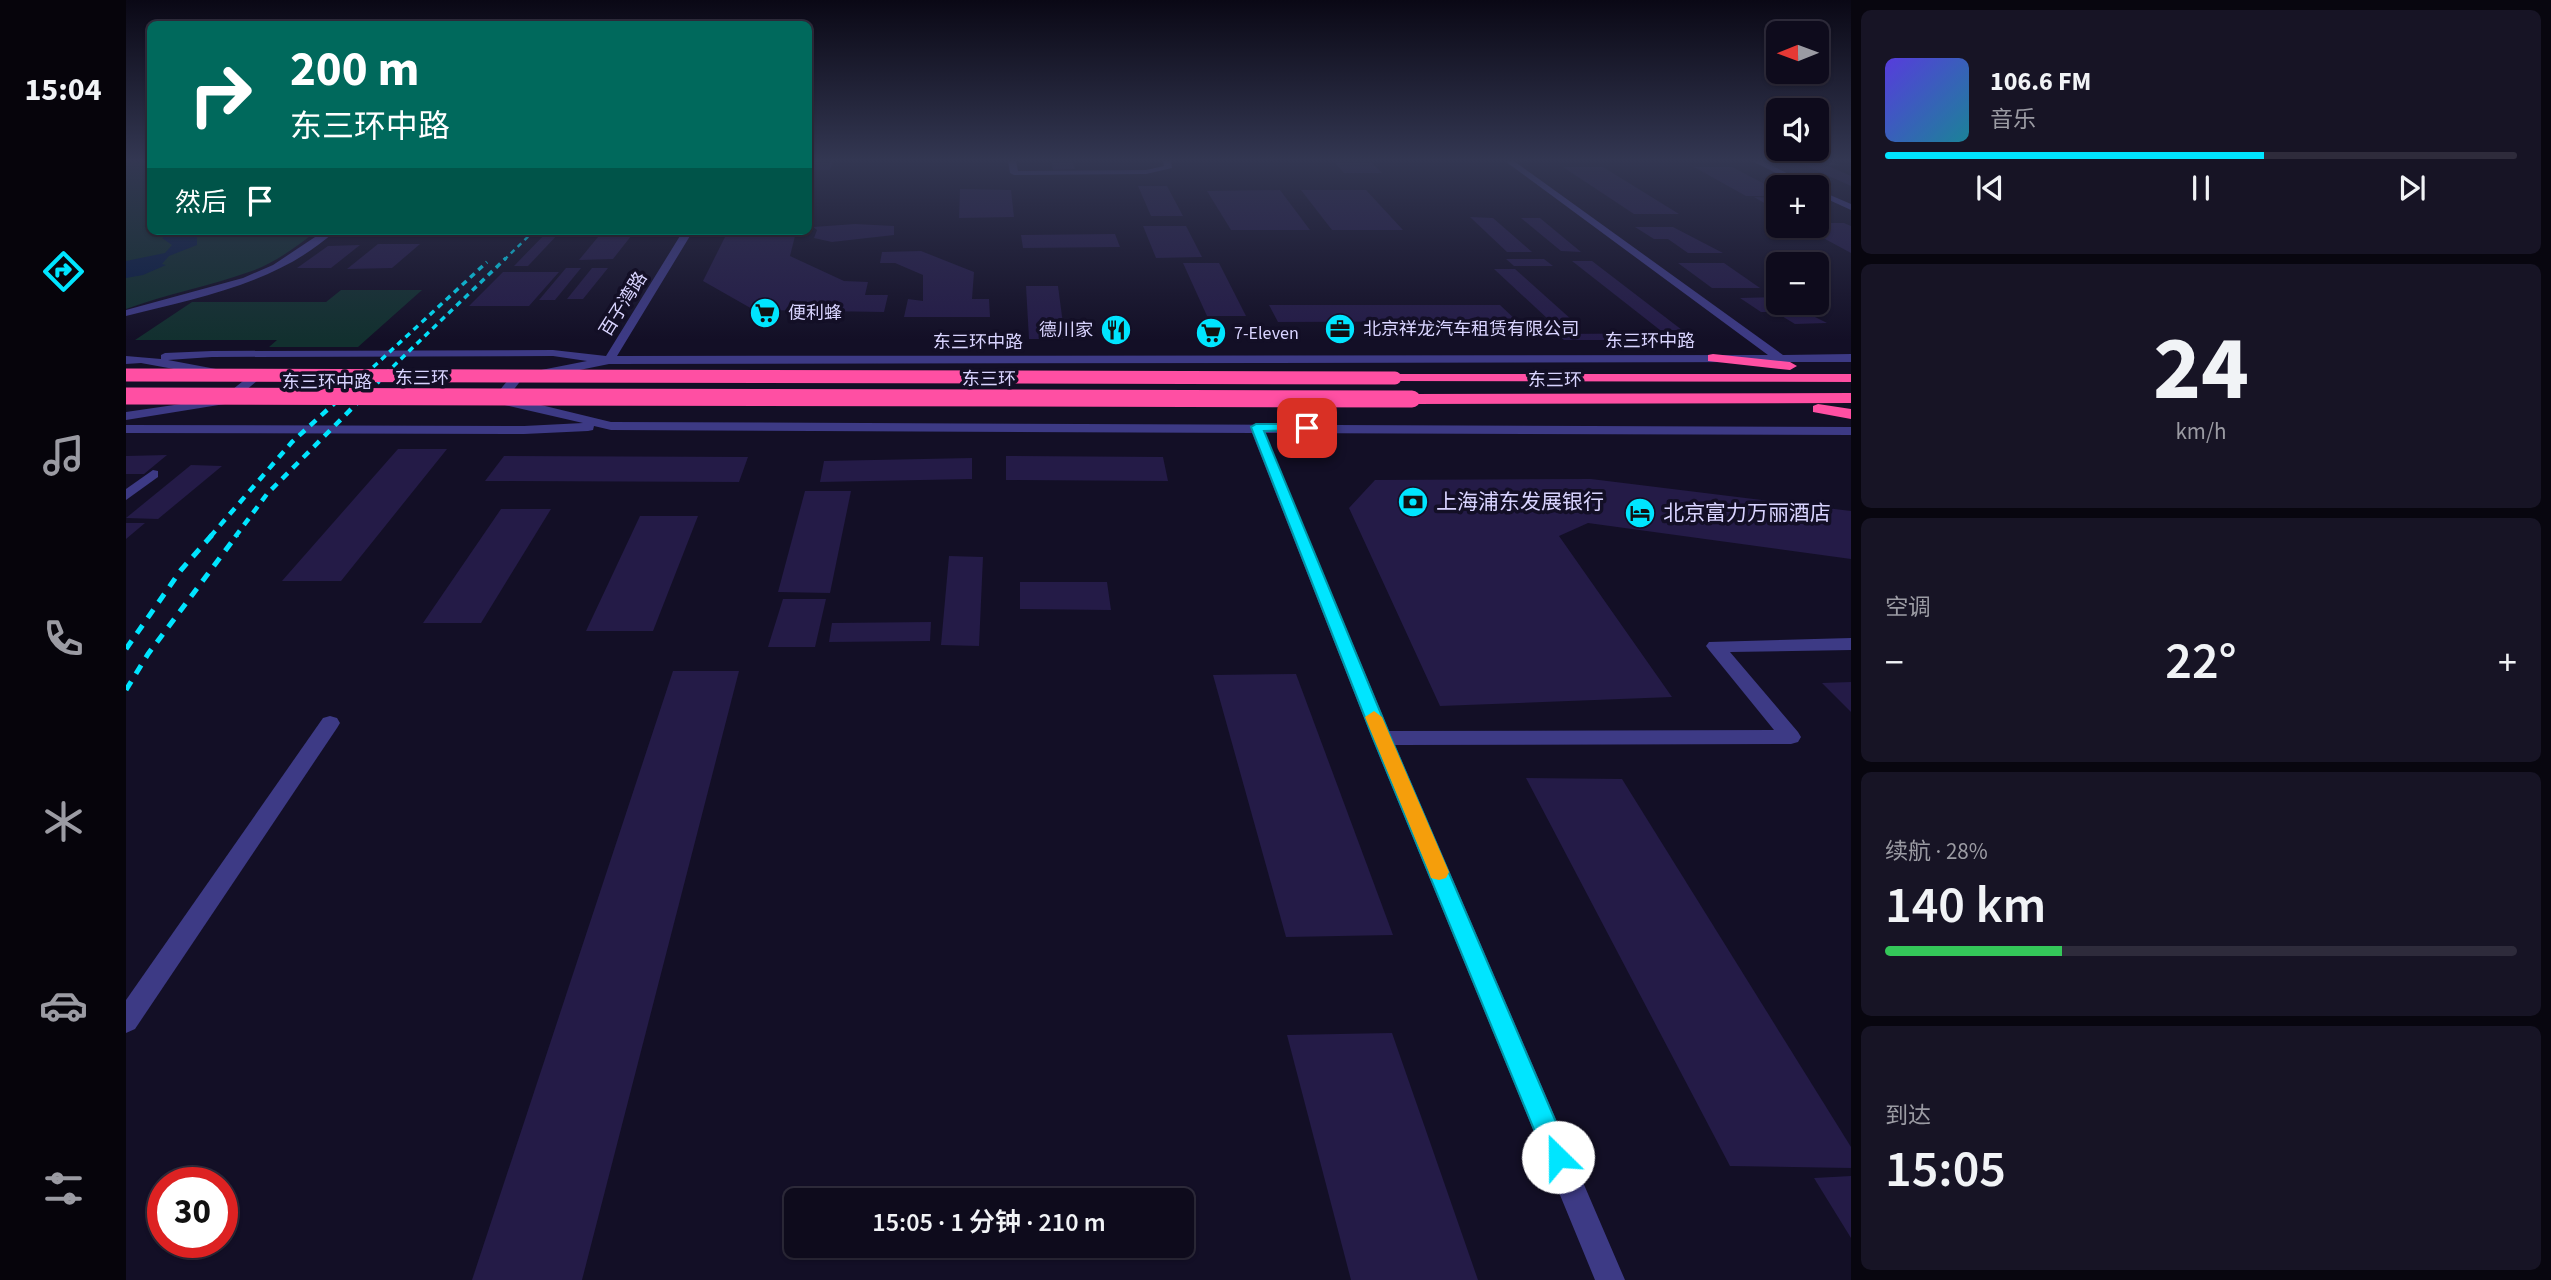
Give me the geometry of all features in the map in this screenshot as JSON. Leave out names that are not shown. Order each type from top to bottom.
[{"type":"highway","points":[[1713,358],[1851,372]]},
{"type":"highway","name":"东三环","points":[[126,375],[1851,378]]},
{"type":"highway","name":"东三环","points":[[126,396],[1851,398]]},
{"type":"highway","points":[[1751,399],[1851,414]]},
{"type":"street","points":[[1591,221],[1780,358]]},
{"type":"street","points":[[126,313],[247,280],[287,261],[324,235]]},
{"type":"street","name":"百子湾路","points":[[609,360],[686,235]]},
{"type":"street","name":"东三环中路","points":[[126,360],[212,354],[553,353],[609,360],[1851,358]]},
{"type":"street","name":"东三环中路","points":[[141,359],[252,380],[516,379],[609,360]]},
{"type":"street","points":[[500,400],[516,379]]},
{"type":"street","points":[[227,400],[252,380]]},
{"type":"street","name":"东三环中路","points":[[126,416],[227,400],[500,400],[611,426]]},
{"type":"street","name":"东三环中路","points":[[126,429],[524,430],[611,426],[1851,431]]},
{"type":"street","points":[[1256,427],[1382,738],[1610,1280]]},
{"type":"street","points":[[126,496],[153,474]]},
{"type":"street","points":[[1382,738],[1791,737],[1715,646],[1851,644]]},
{"type":"street","points":[[126,1021],[330,723]]},
{"type":"green space","points":[[126,221],[147,221],[147,235],[312,235],[261,268],[126,309]]},
{"type":"green space","points":[[341,290],[422,290],[358,347],[269,347],[277,340],[135,340],[192,302],[326,302]]},
{"type":"water","points":[[167,235],[201,235],[197,237],[197,245],[169,256],[162,264],[166,265],[143,275],[126,278],[126,261],[165,253],[172,245],[162,238]]},
{"type":"building","points":[[1225,221],[1303,221],[1310,230],[1231,230]]},
{"type":"building","points":[[1325,221],[1394,221],[1403,230],[1332,230]]},
{"type":"building","points":[[1474,221],[1496,221],[1532,252],[1507,252]]},
{"type":"building","points":[[1524,221],[1543,221],[1581,252],[1561,251]]},
{"type":"building","points":[[1829,223],[1851,226],[1851,253],[1823,238],[1829,238]]},
{"type":"building","points":[[855,224],[894,226],[894,235],[832,242],[814,238],[817,230],[813,227]]},
{"type":"building","points":[[1143,226],[1186,226],[1202,257],[1156,258]]},
{"type":"building","points":[[1635,227],[1673,227],[1723,253],[1688,253],[1668,239],[1654,239]]},
{"type":"building","points":[[1115,234],[1120,247],[1023,248],[1021,235]]},
{"type":"building","points":[[544,235],[557,235],[528,266],[514,266]]},
{"type":"building","points":[[600,235],[632,235],[613,259],[579,260]]},
{"type":"building","points":[[795,236],[790,256],[844,281],[868,282],[865,295],[888,295],[884,312],[754,310],[703,281],[725,237]]},
{"type":"building","points":[[378,244],[420,244],[392,268],[347,269]]},
{"type":"building","points":[[360,245],[331,268],[297,268],[328,246]]},
{"type":"building","points":[[921,251],[974,272],[972,299],[989,299],[990,317],[904,317],[908,299],[923,301],[923,275],[895,263],[880,263],[882,252]]},
{"type":"building","points":[[1506,259],[1544,259],[1553,266],[1514,266]]},
{"type":"building","points":[[1572,261],[1592,261],[1682,330],[1660,330]]},
{"type":"building","points":[[1183,263],[1219,263],[1246,316],[1207,316]]},
{"type":"building","points":[[1678,263],[1724,263],[1760,288],[1712,288]]},
{"type":"building","points":[[566,268],[581,268],[555,300],[539,300]]},
{"type":"building","points":[[592,268],[608,268],[583,299],[567,299]]},
{"type":"building","points":[[1494,269],[1515,269],[1572,320],[1549,320]]},
{"type":"building","points":[[503,272],[559,272],[529,306],[469,306]]},
{"type":"building","points":[[1026,286],[1058,286],[1065,339],[1029,339]]},
{"type":"building","points":[[1766,297],[1766,312],[1761,312],[1740,298]]},
{"type":"building","points":[[1269,305],[1500,305],[1517,321],[1278,322]]},
{"type":"building","points":[[1780,315],[1811,315],[1827,323],[1795,324]]},
{"type":"building","points":[[1689,333],[1698,340],[1564,340],[1557,334]]},
{"type":"building","points":[[398,449],[447,449],[341,581],[282,581]]},
{"type":"building","points":[[167,455],[144,474],[126,474],[126,456]]},
{"type":"building","points":[[504,456],[748,457],[739,482],[485,481]]},
{"type":"building","points":[[1006,456],[1163,457],[1168,481],[1006,480]]},
{"type":"building","points":[[972,458],[972,479],[820,482],[824,461]]},
{"type":"building","points":[[191,465],[222,466],[158,519],[126,518]]},
{"type":"building","points":[[1591,479],[1851,511],[1851,559],[1588,523],[1559,536],[1672,697],[1440,706],[1349,508],[1375,480]]},
{"type":"building","points":[[805,491],[851,491],[830,593],[778,592]]},
{"type":"building","points":[[501,509],[551,509],[481,623],[423,623]]},
{"type":"building","points":[[640,516],[698,516],[653,631],[586,631]]},
{"type":"building","points":[[126,523],[145,523],[126,539]]},
{"type":"building","points":[[949,556],[983,557],[979,646],[941,645]]},
{"type":"building","points":[[1020,582],[1107,582],[1111,610],[1020,609]]},
{"type":"building","points":[[783,599],[826,599],[815,647],[768,647]]},
{"type":"building","points":[[931,622],[930,641],[829,642],[832,623]]},
{"type":"building","points":[[673,671],[739,671],[582,1280],[472,1280]]},
{"type":"building","points":[[1296,674],[1393,935],[1286,937],[1213,675]]},
{"type":"building","points":[[1851,682],[1851,712],[1822,683]]},
{"type":"building","points":[[1526,778],[1622,779],[1851,1147],[1851,1168],[1730,1166]]},
{"type":"building","points":[[1392,1033],[1478,1280],[1351,1280],[1287,1035]]},
{"type":"building","points":[[1851,1176],[1851,1238],[1814,1178]]},
{"type":"railway","points":[[504,260],[530,235]]},
{"type":"railway","points":[[377,382],[506,258]]},
{"type":"railway","points":[[357,382],[487,262]]},
{"type":"railway","points":[[210,537],[292,442],[359,381]]},
{"type":"railway","points":[[235,537],[267,494],[379,381]]},
{"type":"railway","points":[[126,649],[181,570],[212,535]]},
{"type":"railway","points":[[126,690],[148,654],[237,535]]},
{"type":"slow traffic","points":[[1374,717],[1439,872]]},
{"type":"place","name":"便利蜂","points":[[765,313]]},
{"type":"place","name":"北京祥龙汽车租赁有限公司","points":[[1340,329]]},
{"type":"place","name":"德川家","points":[[1116,330]]},
{"type":"place","name":"7-Eleven","points":[[1211,333]]},
{"type":"place","name":"上海浦东发展银行","points":[[1413,502]]},
{"type":"place","name":"北京富力万丽酒店","points":[[1640,513]]},
{"type":"route","points":[[1307,428],[1256,427],[1382,738],[1558,1157]]}]
